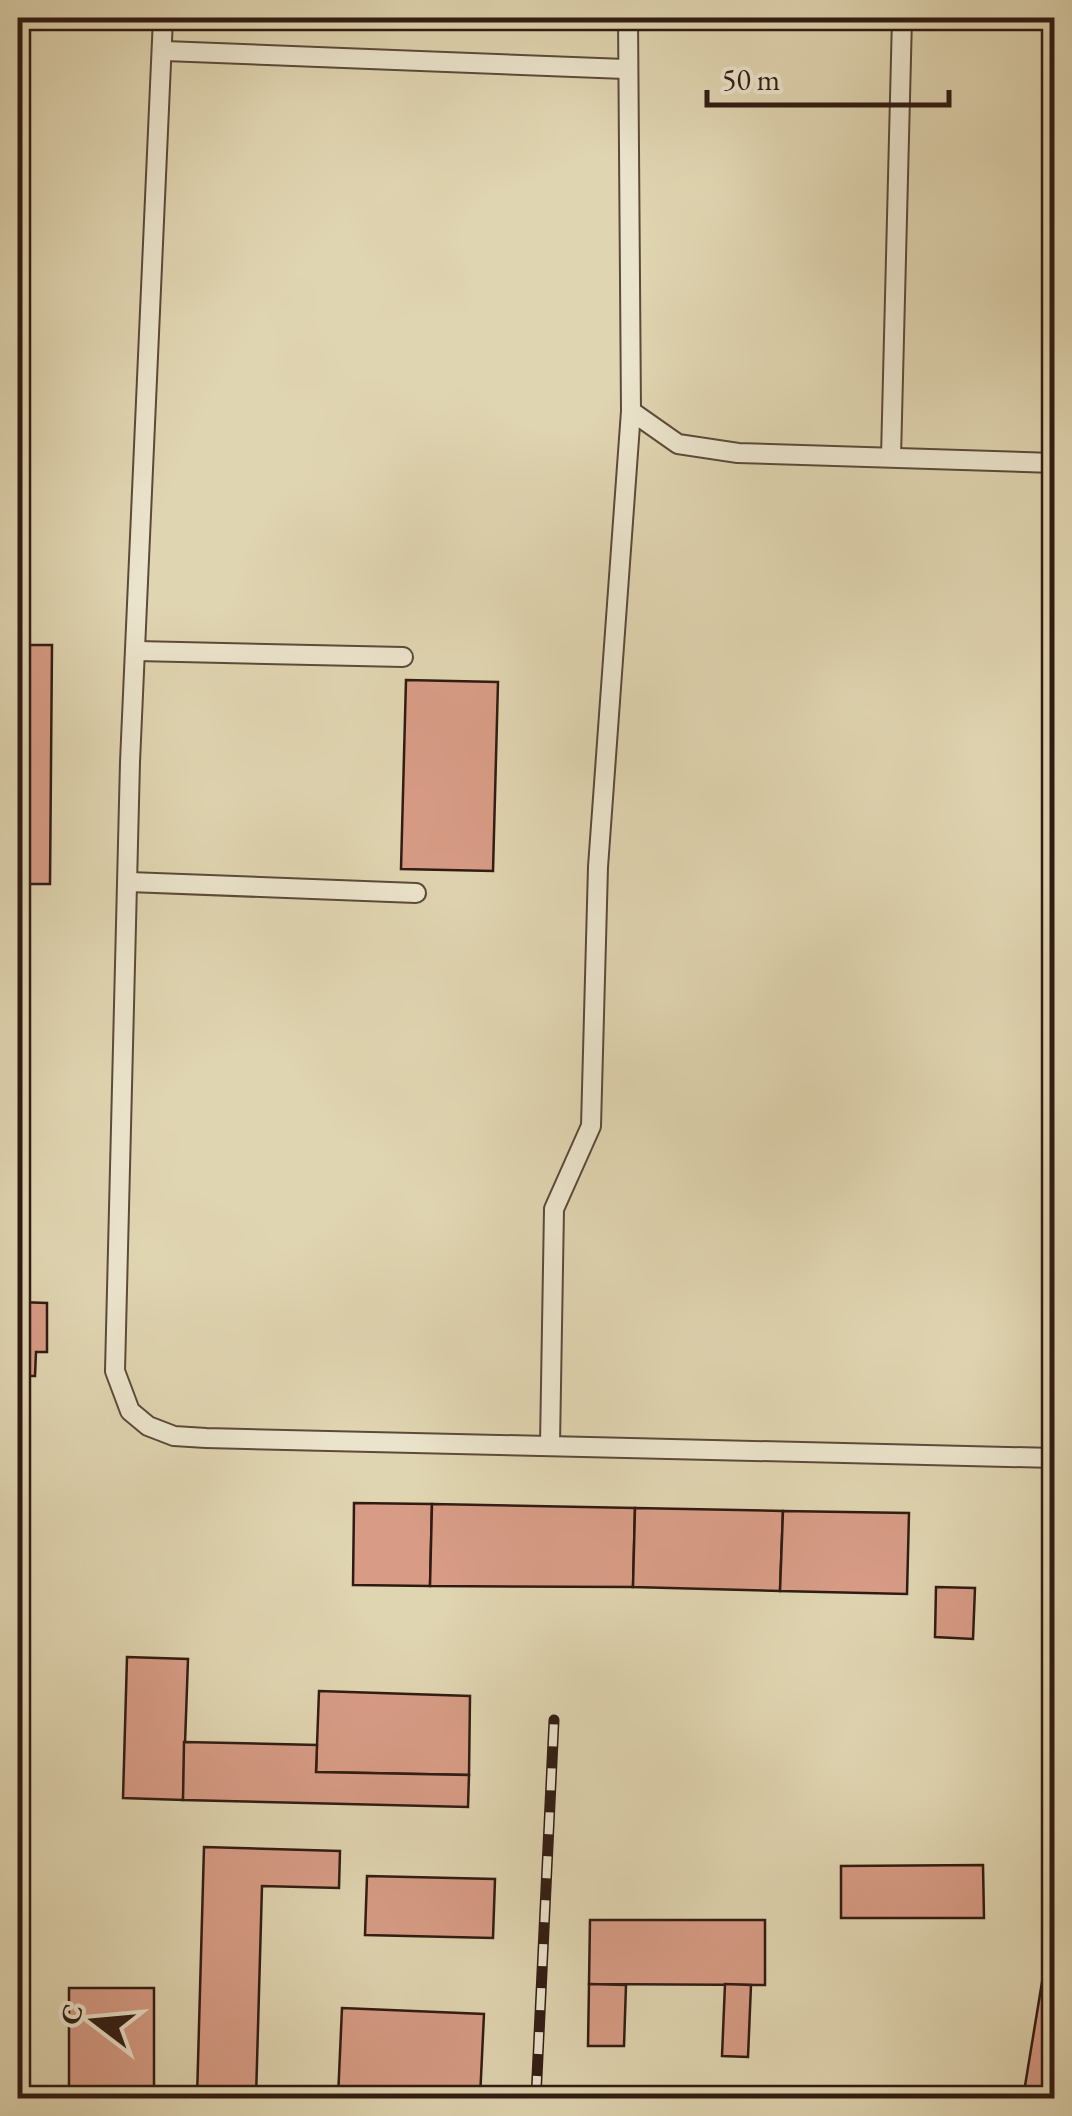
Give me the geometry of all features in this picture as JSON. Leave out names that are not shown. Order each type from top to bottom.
[{"type":"lane","points":[[163,18],[165,50],[137,651],[116,1371],[130,1411],[148,1426],[174,1436],[1054,1458]]},
{"type":"lane","points":[[550,1444],[554,1210],[592,1126],[598,868],[631,411],[628,18]]},
{"type":"lane","points":[[891,457],[902,18]]},
{"type":"lane","points":[[165,50],[626,69]]},
{"type":"lane","points":[[631,411],[678,444],[738,453],[1054,463]]},
{"type":"lane","points":[[137,651],[403,658]]},
{"type":"lane","points":[[129,882],[416,893]]},
{"type":"building","points":[[18,645],[52,645],[50,884],[18,884]]},
{"type":"building","points":[[406,680],[498,682],[493,871],[401,869]]},
{"type":"building","points":[[18,1302],[47,1303],[47,1352],[36,1352],[35,1376],[18,1376]]},
{"type":"building","points":[[18,1423],[24,1423],[26,1578],[18,1578]]},
{"type":"building","points":[[354,1503],[432,1504],[430,1586],[353,1585]]},
{"type":"building","points":[[432,1504],[635,1508],[633,1587],[430,1586]]},
{"type":"building","points":[[635,1508],[783,1511],[780,1591],[633,1587]]},
{"type":"building","points":[[783,1511],[909,1513],[907,1594],[780,1591]]},
{"type":"building","points":[[936,1587],[975,1588],[973,1639],[935,1637]]},
{"type":"building","points":[[127,1657],[188,1659],[183,1800],[123,1798]]},
{"type":"building","points":[[319,1691],[470,1696],[469,1775],[316,1772]]},
{"type":"building","points":[[184,1742],[317,1745],[316,1772],[469,1775],[468,1807],[183,1800]]},
{"type":"building","points":[[18,1755],[26,1756],[24,1829],[18,1829]]},
{"type":"building","points":[[204,1847],[340,1851],[339,1888],[262,1886],[256,2098],[197,2098]]},
{"type":"building","points":[[983,1865],[984,1918],[841,1918],[841,1866]]},
{"type":"building","points":[[367,1876],[495,1879],[493,1938],[365,1935]]},
{"type":"building","points":[[1054,1909],[1054,2098],[1023,2098]]},
{"type":"building","points":[[590,1920],[765,1920],[765,1985],[589,1984]]},
{"type":"building","points":[[589,1984],[626,1985],[624,2046],[588,2046]]},
{"type":"building","points":[[725,1984],[751,1985],[748,2057],[722,2056]]},
{"type":"building","points":[[69,1988],[154,1988],[154,2098],[69,2098]]},
{"type":"building","points":[[342,2008],[484,2014],[480,2098],[338,2098]]},
{"type":"railway","points":[[536,2098],[554,1720]]}]
